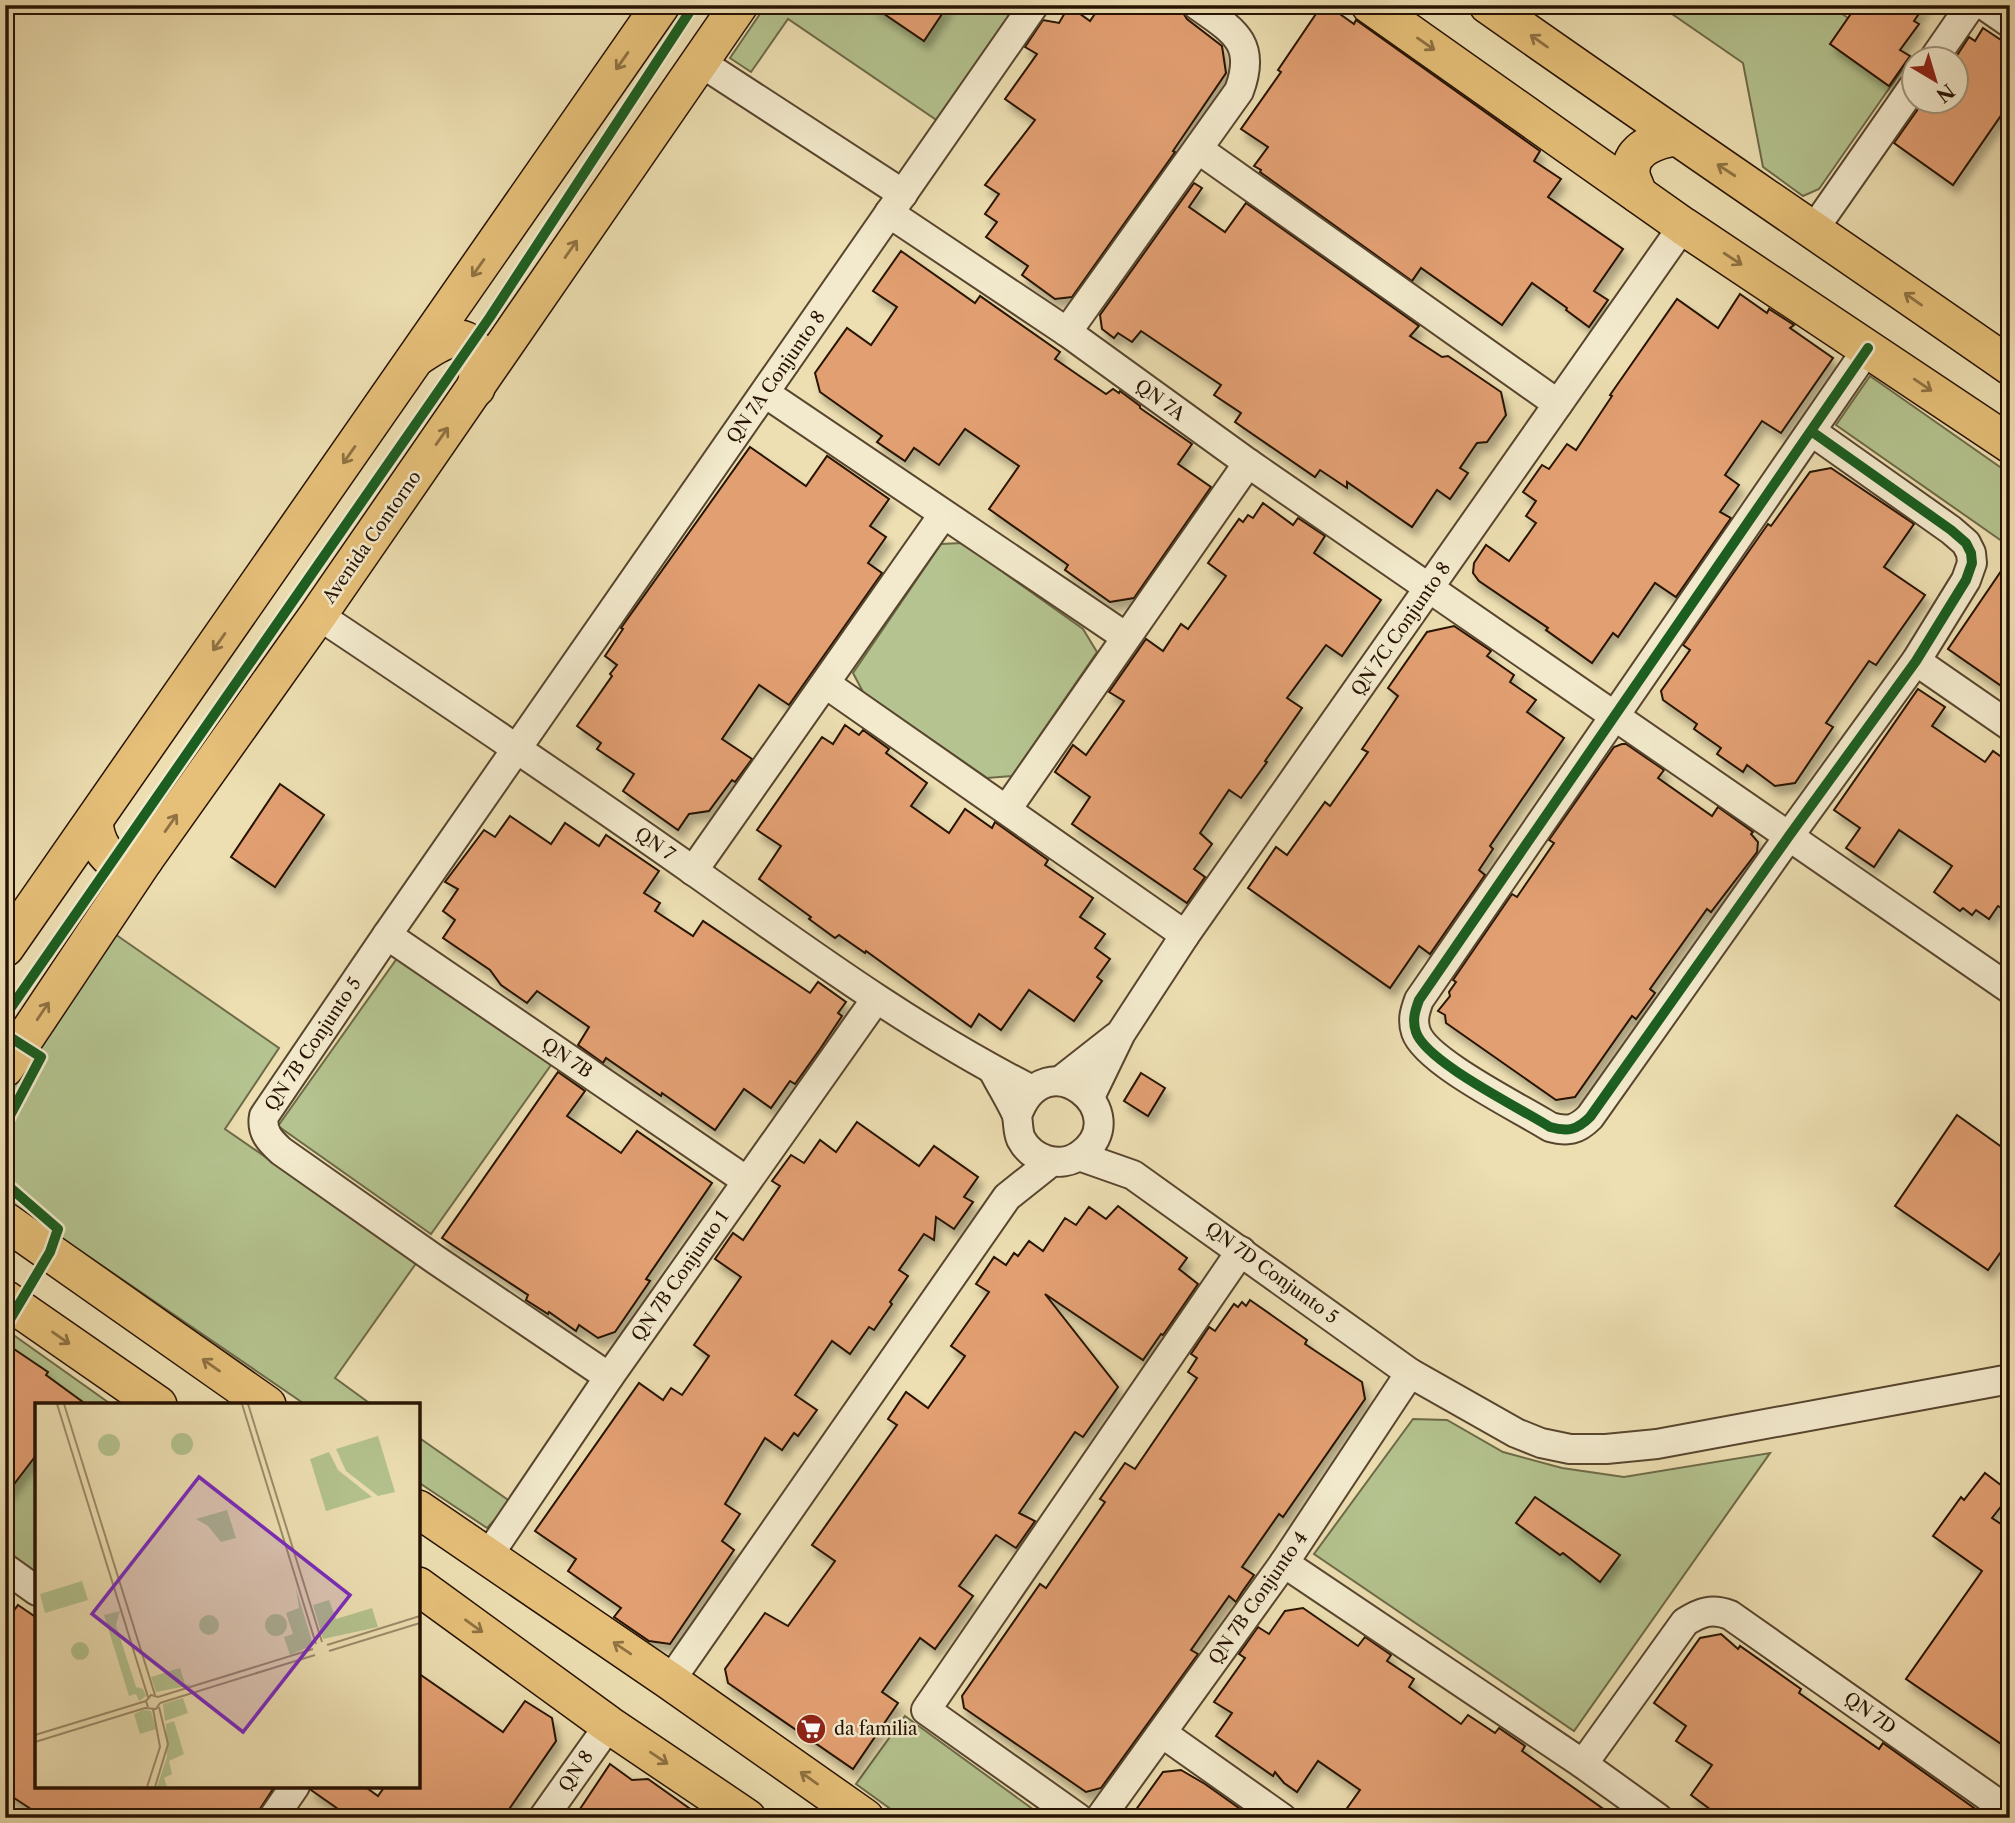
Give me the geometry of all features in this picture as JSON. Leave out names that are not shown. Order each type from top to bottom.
[{"type":"main road","points":[[5,948],[661,5]]},
{"type":"main road","name":"Avenida Contorno","points":[[5,1068],[144,860],[476,388],[739,5]]},
{"type":"main road","points":[[1370,5],[1683,226],[2010,444]]},
{"type":"main road","points":[[1488,5],[2010,366]]},
{"type":"main road","points":[[1638,194],[1631,173],[1633,162],[1646,146],[1663,138],[1676,137]]},
{"type":"main road","points":[[416,358],[443,339],[458,338],[470,345],[480,360],[476,388]]},
{"type":"main road","points":[[94,821],[97,840],[106,853],[128,864],[144,860]]},
{"type":"main road","points":[[5,1221],[264,1403]]},
{"type":"main road","points":[[5,1299],[155,1403]]},
{"type":"main road","points":[[420,1510],[670,1681],[864,1818]]},
{"type":"main road","points":[[423,1599],[747,1818]]},
{"type":"street","name":"QN 7A Conjunto 8","points":[[517,748],[1034,5]]},
{"type":"street","points":[[1066,332],[1198,149],[1238,91],[1246,72],[1242,42],[1231,28],[1197,5]]},
{"type":"street","points":[[1943,46],[1971,5]]},
{"type":"street","points":[[1984,5],[2010,23]]},
{"type":"street","name":"QN 7A","points":[[700,62],[1248,463],[2010,989]]},
{"type":"street","points":[[1814,229],[1899,107]]},
{"type":"street","points":[[1198,149],[1558,404]]},
{"type":"street","name":"QN 7C Conjunto 8","points":[[1090,1097],[1121,1033],[1185,935],[1683,226]]},
{"type":"street","points":[[1811,431],[1966,543],[1972,562],[1966,580],[1916,661],[1789,835],[1590,1117],[1580,1127],[1566,1132],[1549,1127],[1427,1050],[1416,1034],[1413,1017],[1419,1000],[1868,348]]},
{"type":"street","points":[[765,393],[1126,636]]},
{"type":"street","points":[[1007,809],[1248,463]]},
{"type":"street","points":[[693,871],[943,514]]},
{"type":"street","name":"QN 7","points":[[318,615],[517,748],[876,999],[993,1070],[1032,1090]]},
{"type":"street","points":[[1916,661],[2010,726]]},
{"type":"street","points":[[826,684],[1185,935]]},
{"type":"street","name":"QN 7B Conjunto 5","points":[[517,748],[264,1116],[262,1125],[281,1151],[609,1377]]},
{"type":"street","name":"QN 7B","points":[[387,935],[747,1181]]},
{"type":"street","name":"QN 7B Conjunto 1","points":[[488,1556],[609,1377],[876,999]]},
{"type":"street","name":"QN 7C Conjunto 8","points":[[1060,1081],[1121,1033]]},
{"type":"street","points":[[993,1070],[1020,1128],[1034,1155],[1051,1162],[1066,1162],[1079,1156],[1091,1145],[1098,1130],[1098,1112],[1090,1097],[1077,1086],[1060,1081],[1045,1083],[1032,1090],[1022,1102],[1020,1128],[1007,1197]]},
{"type":"street","name":"QN 7D Conjunto 5","points":[[1098,1130],[1133,1175]]},
{"type":"street","name":"QN 7D Conjunto 5","points":[[1079,1156],[1133,1175],[1410,1373],[1505,1427],[1541,1443],[1570,1448],[1606,1449],[1657,1444],[2010,1379]]},
{"type":"street","points":[[670,1681],[1007,1197],[1051,1162]]},
{"type":"street","points":[[1078,1818],[926,1710],[1241,1251]]},
{"type":"street","name":"QN 7B Conjunto 4","points":[[1100,1818],[1284,1563],[1410,1373]]},
{"type":"street","points":[[1284,1563],[1583,1764],[1658,1818]]},
{"type":"street","points":[[5,1568],[35,1590]]},
{"type":"street","name":"QN 7D","points":[[1583,1764],[1685,1622],[1709,1611],[1730,1615],[2010,1812]]},
{"type":"street","name":"QN 8","points":[[543,1818],[608,1725]]},
{"type":"street","points":[[1162,1733],[1282,1818]]},
{"type":"street","points":[[273,1818],[294,1788]]},
{"type":"green space","points":[[766,5],[1018,5],[938,121],[788,19],[751,72],[730,58]]},
{"type":"green space","points":[[1659,5],[1829,5],[1899,53],[1899,74],[1819,189],[1803,196],[1763,167],[1743,63]]},
{"type":"green space","points":[[1870,376],[2010,474],[2010,539],[2006,544],[1836,425]]},
{"type":"green space","points":[[962,543],[1083,629],[1097,652],[1012,776],[987,778],[863,692],[853,673],[941,544]]},
{"type":"green space","points":[[112,932],[279,1048],[225,1129],[417,1262],[335,1378],[369,1403],[303,1403],[9,1202],[5,1197],[5,1097]]},
{"type":"green space","points":[[398,957],[551,1065],[431,1234],[278,1126]]},
{"type":"green space","points":[[5,1329],[109,1403],[35,1403],[35,1573],[5,1552]]},
{"type":"green space","points":[[1413,1419],[1447,1420],[1503,1452],[1562,1468],[1624,1477],[1770,1453],[1574,1731],[1314,1554]]},
{"type":"green space","points":[[420,1438],[511,1502],[487,1528],[420,1483]]},
{"type":"green space","points":[[905,1716],[1045,1818],[903,1818],[856,1784]]},
{"type":"building","points":[[871,5],[948,5],[924,41]]},
{"type":"building","points":[[1101,5],[1178,5],[1187,19],[1222,46],[1226,73],[1173,151],[1175,152],[1072,297],[1055,299],[1022,275],[1028,266],[986,237],[997,222],[985,214],[999,194],[985,185],[1035,120],[1005,99],[1037,54],[1025,47],[1043,20],[1059,23],[1069,6],[1090,21]]},
{"type":"building","points":[[1322,5],[1327,5],[1354,24],[1356,20],[1540,151],[1534,161],[1561,179],[1548,197],[1623,249],[1594,291],[1608,300],[1589,327],[1532,283],[1502,325],[1421,268],[1412,281],[1254,166],[1268,147],[1241,129],[1281,72],[1278,70]]},
{"type":"building","points":[[1857,5],[1925,5],[1914,21],[1919,24],[1903,46],[1899,46],[1899,72],[1889,86],[1830,44]]},
{"type":"building","points":[[1983,28],[2010,46],[2010,124],[2000,117],[1953,185],[1894,143],[1913,116],[1969,116],[1969,46],[1963,46],[1969,37],[1975,41]]},
{"type":"building","points":[[1194,183],[1202,188],[1189,207],[1225,232],[1246,203],[1419,326],[1410,336],[1442,357],[1448,356],[1501,392],[1506,415],[1487,442],[1477,443],[1460,468],[1468,473],[1450,499],[1437,490],[1412,527],[1347,482],[1347,488],[1320,470],[1315,477],[1235,422],[1241,413],[1214,395],[1221,385],[1141,331],[1132,342],[1118,333],[1114,338],[1102,329],[1100,315]]},
{"type":"building","points":[[901,251],[975,303],[980,296],[1060,352],[1055,359],[1106,394],[1113,389],[1119,393],[1120,391],[1192,444],[1178,464],[1211,487],[1134,598],[1110,602],[1065,570],[1068,565],[989,509],[1019,466],[965,429],[939,465],[914,448],[905,461],[877,442],[882,436],[820,392],[815,373],[847,328],[871,345],[897,307],[873,291]]},
{"type":"building","points":[[1740,294],[1767,313],[1769,309],[1794,325],[1790,328],[1833,358],[1781,433],[1762,421],[1725,475],[1739,485],[1720,512],[1731,518],[1676,597],[1655,583],[1618,637],[1613,633],[1592,663],[1546,630],[1548,628],[1479,581],[1473,573],[1474,563],[1486,545],[1509,561],[1536,523],[1526,516],[1536,501],[1523,492],[1542,465],[1549,469],[1567,444],[1576,450],[1612,396],[1610,395],[1677,299],[1718,328]]},
{"type":"building","points":[[750,447],[806,486],[827,456],[889,499],[870,526],[886,537],[868,563],[882,573],[789,705],[759,685],[722,739],[752,759],[709,811],[689,814],[678,830],[623,791],[634,774],[597,749],[601,743],[577,726],[617,665],[605,656],[623,629],[621,628]]},
{"type":"building","points":[[1831,468],[1914,524],[1884,567],[1925,595],[1876,665],[1869,661],[1826,723],[1833,727],[1795,783],[1775,786],[1747,765],[1743,772],[1717,754],[1721,748],[1694,729],[1697,724],[1663,700],[1661,691],[1690,650],[1683,645],[1768,524],[1771,526],[1810,472]]},
{"type":"building","points":[[1263,503],[1293,525],[1298,518],[1325,536],[1314,553],[1381,600],[1342,656],[1326,645],[1287,698],[1302,708],[1265,761],[1267,762],[1241,798],[1229,790],[1200,833],[1212,844],[1194,869],[1205,877],[1187,903],[1072,824],[1090,797],[1055,772],[1073,745],[1086,755],[1124,701],[1109,692],[1146,639],[1163,651],[1181,624],[1188,629],[1226,576],[1208,563],[1239,519],[1243,522],[1248,515],[1253,518]]},
{"type":"building","points":[[2010,558],[2010,692],[1948,649]]},
{"type":"building","points":[[1454,626],[1491,651],[1487,656],[1514,675],[1510,682],[1536,700],[1527,712],[1564,738],[1490,846],[1493,849],[1479,870],[1485,875],[1430,954],[1419,946],[1390,988],[1248,888],[1276,847],[1287,855],[1325,802],[1330,806],[1368,752],[1362,749],[1398,696],[1388,688],[1427,632]]},
{"type":"building","points":[[1918,689],[1945,707],[1932,726],[1985,762],[1993,751],[2010,763],[2010,913],[1998,906],[1989,919],[1976,910],[1972,915],[1963,908],[1960,911],[1934,892],[1952,866],[1899,830],[1874,867],[1846,848],[1860,828],[1834,810]]},
{"type":"building","points":[[845,725],[859,735],[863,730],[889,749],[886,753],[927,783],[911,806],[949,833],[965,809],[992,828],[995,822],[1048,860],[1045,865],[1093,898],[1080,917],[1105,934],[1095,948],[1110,959],[1097,977],[1102,981],[1074,1021],[1029,990],[1001,1030],[979,1014],[971,1027],[866,951],[865,953],[839,935],[835,938],[759,879],[781,846],[757,830],[822,737],[833,744]]},
{"type":"building","points":[[1626,744],[1664,770],[1658,778],[1712,816],[1718,807],[1753,832],[1751,834],[1758,842],[1757,852],[1711,912],[1707,909],[1650,989],[1655,993],[1636,1019],[1632,1016],[1575,1097],[1556,1100],[1446,1023],[1445,1015],[1438,1011],[1450,996],[1449,992],[1456,982],[1453,980],[1512,894],[1517,897],[1554,843],[1549,840],[1614,747]]},
{"type":"building","points":[[280,784],[324,815],[275,887],[231,857]]},
{"type":"building","points":[[510,816],[551,844],[565,823],[599,846],[606,835],[659,871],[644,893],[660,903],[655,911],[693,936],[703,921],[810,993],[818,982],[846,1002],[838,1013],[842,1016],[820,1049],[795,1084],[790,1081],[771,1108],[744,1089],[715,1130],[606,1058],[603,1063],[578,1045],[589,1027],[537,991],[527,1003],[501,985],[490,970],[443,938],[455,920],[443,911],[458,889],[445,882],[484,830],[495,837]]},
{"type":"building","points":[[558,1072],[585,1091],[567,1116],[621,1153],[637,1131],[712,1183],[646,1279],[650,1281],[615,1332],[598,1338],[579,1325],[576,1331],[526,1300],[528,1295],[442,1238]]},
{"type":"building","points":[[1141,1073],[1165,1088],[1148,1116],[1124,1101]]},
{"type":"building","points":[[1957,1115],[2010,1153],[2010,1239],[1988,1270],[1895,1206]]},
{"type":"building","points":[[857,1122],[919,1166],[934,1146],[978,1177],[964,1197],[973,1202],[954,1229],[936,1217],[934,1240],[924,1234],[899,1270],[908,1276],[890,1302],[892,1304],[874,1330],[869,1327],[850,1354],[832,1341],[795,1395],[817,1410],[798,1436],[794,1433],[782,1450],[765,1438],[725,1504],[740,1514],[722,1541],[734,1550],[670,1644],[649,1641],[614,1617],[621,1608],[568,1571],[576,1559],[535,1531],[639,1383],[663,1400],[671,1388],[682,1395],[709,1356],[694,1345],[741,1277],[715,1259],[733,1233],[743,1240],[780,1186],[772,1181],[791,1155],[804,1163],[820,1140],[836,1152]]},
{"type":"building","points":[[1118,1206],[1187,1258],[1179,1269],[1198,1284],[1143,1360],[1045,1294],[1118,1387],[1083,1437],[1075,1432],[1019,1513],[1035,1521],[1016,1548],[996,1535],[959,1586],[973,1596],[935,1649],[920,1638],[882,1692],[898,1703],[853,1769],[728,1683],[725,1669],[765,1613],[788,1626],[835,1561],[812,1545],[897,1425],[888,1419],[906,1392],[928,1408],[965,1356],[951,1346],[989,1292],[976,1284],[994,1257],[1006,1265],[1014,1253],[1018,1256],[1029,1241],[1043,1251],[1065,1218],[1076,1225],[1089,1207],[1106,1219]]},
{"type":"building","points":[[1250,1300],[1307,1340],[1305,1344],[1362,1382],[1365,1399],[1283,1517],[1279,1514],[1242,1567],[1254,1575],[1236,1602],[1229,1596],[1191,1650],[1198,1654],[1101,1788],[1086,1792],[964,1708],[962,1696],[1040,1584],[1046,1588],[1105,1502],[1100,1499],[1125,1463],[1135,1469],[1197,1378],[1188,1372],[1197,1358],[1191,1354],[1209,1327],[1215,1331],[1234,1304],[1238,1307],[1242,1302],[1246,1306]]},
{"type":"building","points":[[5,1343],[48,1372],[46,1375],[84,1403],[35,1403],[35,1457],[5,1496]]},
{"type":"building","points":[[1985,1473],[2010,1492],[1992,1518],[2010,1530],[2010,1750],[1906,1679],[1982,1571],[1933,1536],[1961,1497],[1964,1500]]},
{"type":"building","points":[[1535,1497],[1620,1555],[1600,1582],[1563,1553],[1560,1555],[1516,1523]]},
{"type":"building","points":[[18,1605],[35,1617],[35,1788],[274,1788],[254,1818],[48,1818],[5,1792],[5,1623]]},
{"type":"building","points":[[1303,1608],[1358,1646],[1365,1637],[1391,1655],[1387,1661],[1414,1679],[1409,1687],[1461,1724],[1468,1715],[1495,1733],[1499,1728],[1525,1746],[1522,1751],[1616,1818],[1340,1818],[1360,1790],[1318,1761],[1297,1792],[1275,1772],[1273,1776],[1216,1736],[1232,1713],[1214,1702],[1245,1658],[1239,1654],[1258,1627],[1269,1634],[1285,1611]]},
{"type":"building","points":[[1721,1634],[1738,1649],[1740,1646],[1801,1689],[1799,1693],[1879,1749],[1883,1743],[1988,1818],[1722,1818],[1691,1795],[1712,1765],[1676,1741],[1686,1726],[1654,1703],[1700,1638]]},
{"type":"building","points":[[420,1674],[503,1732],[525,1701],[552,1718],[556,1741],[503,1818],[351,1818],[311,1788],[367,1788],[378,1796],[384,1788],[420,1788]]},
{"type":"building","points":[[610,1764],[632,1780],[648,1779],[703,1818],[574,1818]]},
{"type":"building","points":[[1181,1770],[1253,1818],[1130,1818],[1163,1772]]},
{"type":"cycle path","points":[[5,1016],[490,317],[694,5]]},
{"type":"cycle path","points":[[1811,431],[1966,543],[1972,563],[1966,580],[1916,661],[1590,1117],[1572,1129],[1550,1127],[1455,1070],[1423,1044],[1414,1023],[1419,1000],[1868,348]]},
{"type":"cycle path","points":[[5,1034],[41,1057],[5,1125]]},
{"type":"cycle path","points":[[5,1180],[6,1184],[58,1229],[50,1252],[9,1321],[5,1319]]},
{"type":"place","name":"da familia","points":[[811,1729]]}]
